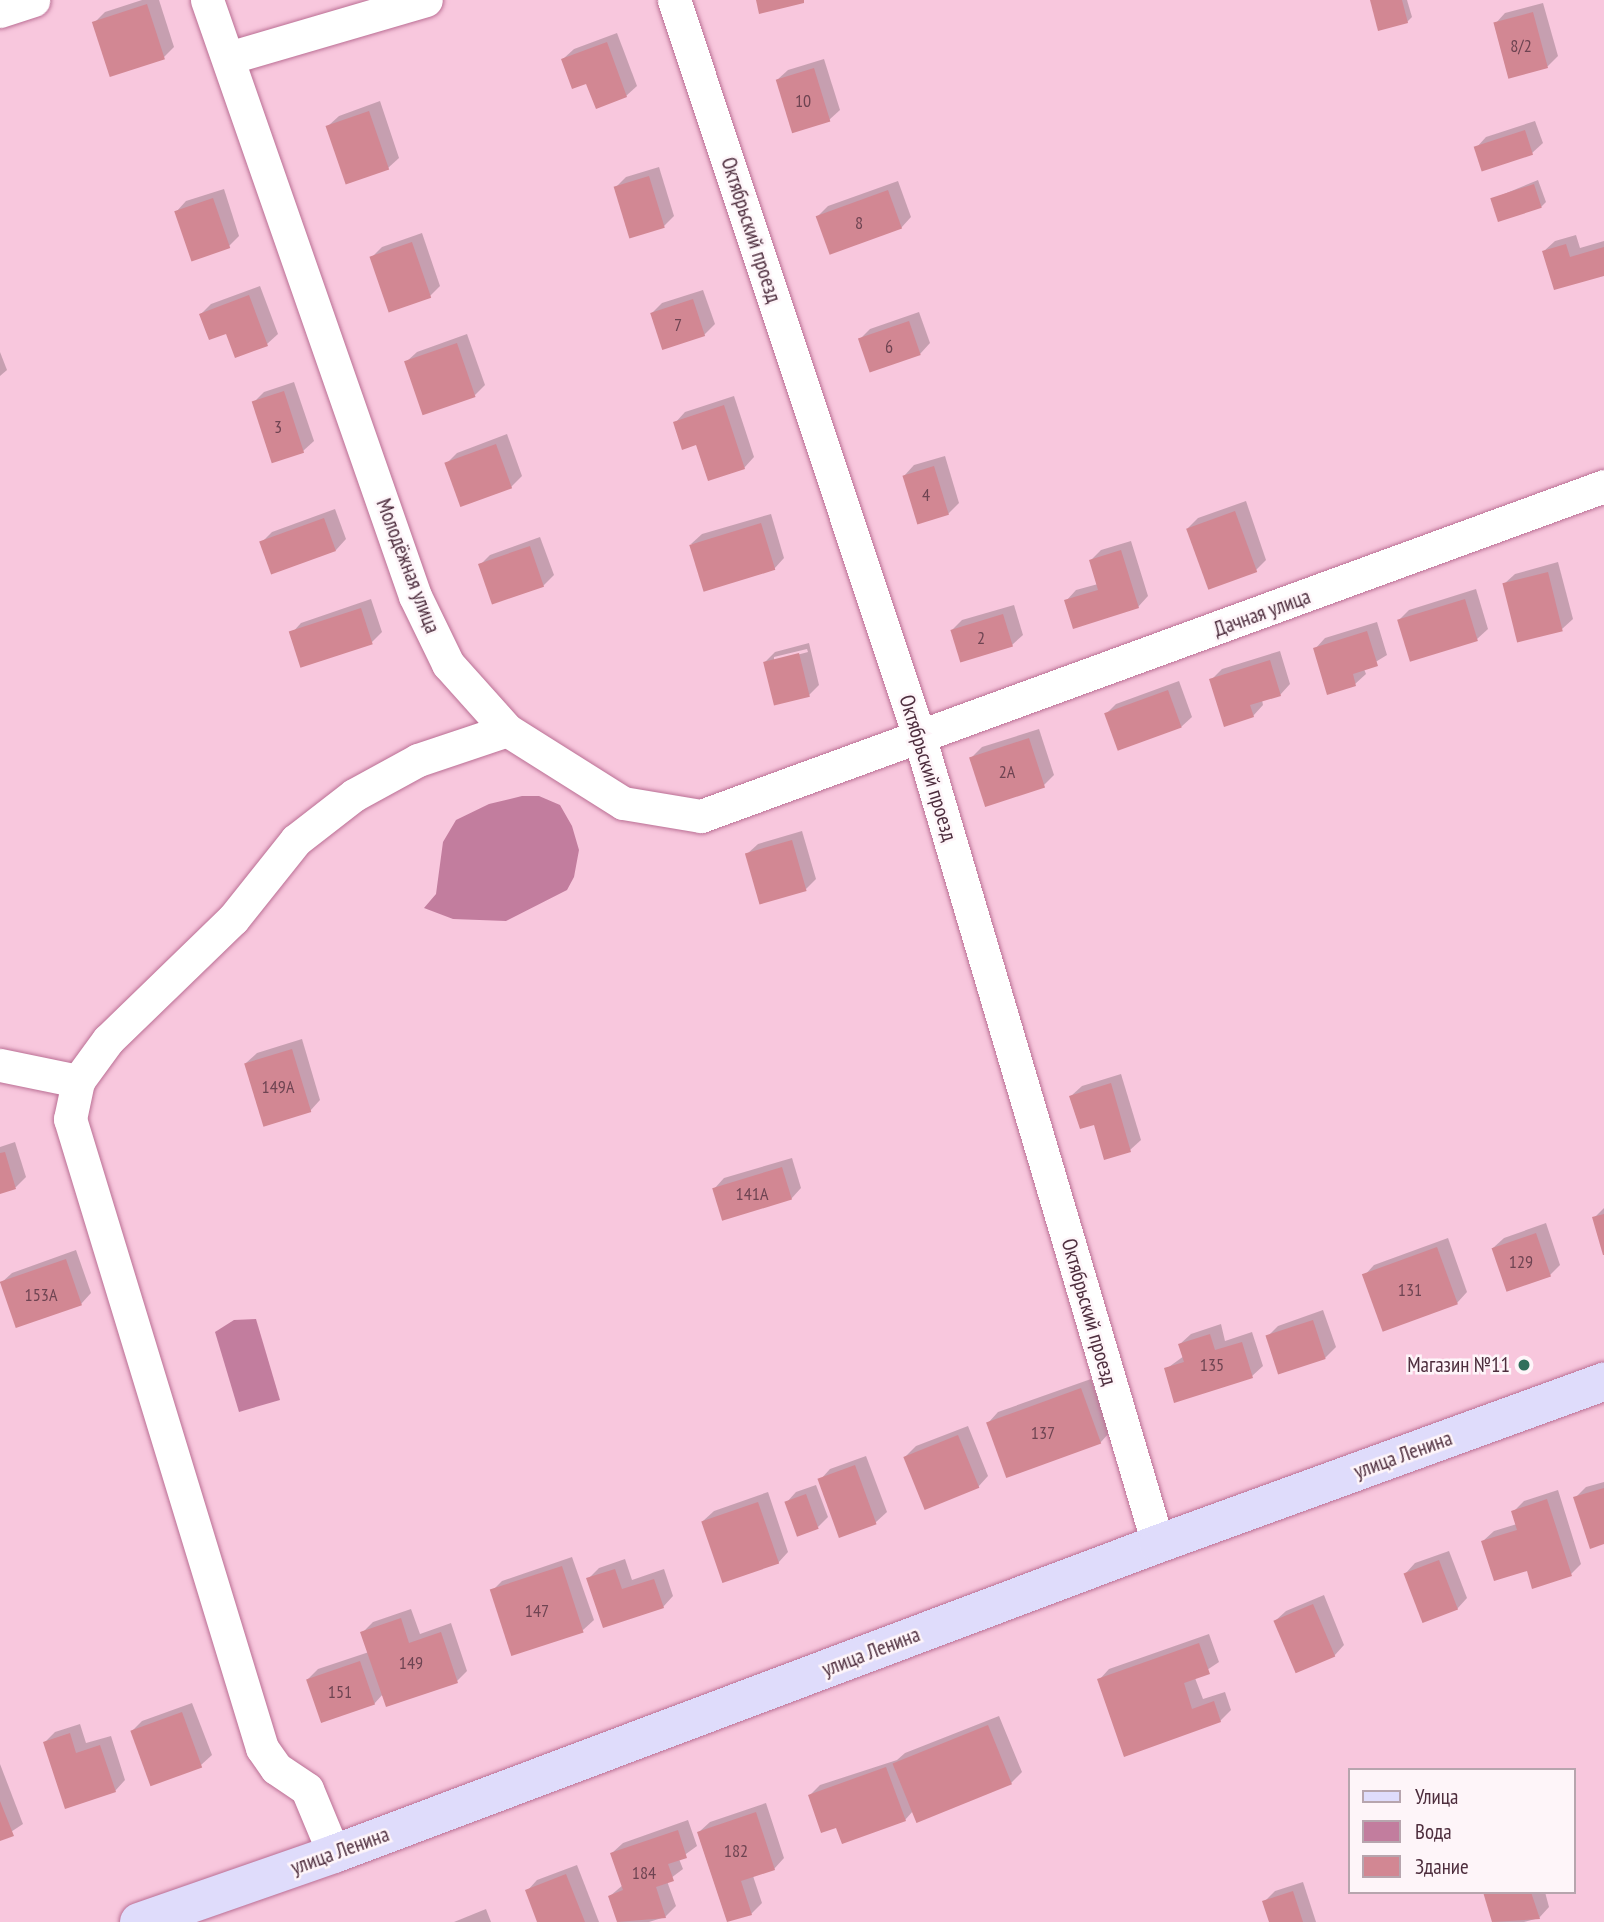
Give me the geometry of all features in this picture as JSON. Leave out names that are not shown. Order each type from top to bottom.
[{"type":"main road","name":"улица Ленина","points":[[139,1922],[334,1854],[1158,1544],[1604,1382]]},
{"type":"street","points":[[0,11],[33,0]]},
{"type":"street","name":"Молодёжная улица","points":[[207,0],[415,596],[448,664],[506,730],[623,803],[701,816],[920,739]]},
{"type":"street","points":[[228,58],[426,0]]},
{"type":"street","name":"Октябрьский проезд","points":[[674,0],[920,739],[1158,1544]]},
{"type":"street","name":"Дачная улица","points":[[920,739],[1604,486]]},
{"type":"street","points":[[334,1854],[307,1789],[276,1768],[262,1748],[70,1118],[78,1081],[108,1040],[233,919],[296,840],[354,795],[418,760],[506,730]]},
{"type":"street","points":[[0,1065],[78,1081]]},
{"type":"water","points":[[522,796],[539,796],[560,805],[572,826],[579,850],[574,877],[567,890],[506,921],[453,919],[424,908],[436,894],[443,842],[456,820],[489,804]]},
{"type":"water","points":[[256,1319],[280,1400],[239,1412],[215,1332],[234,1320]]},
{"type":"building","points":[[756,0],[804,0],[804,3],[759,14]]},
{"type":"building","points":[[1370,0],[1402,0],[1408,23],[1378,31]]},
{"type":"building","points":[[147,4],[165,59],[110,77],[92,22]]},
{"type":"building","points":[[1533,12],[1548,68],[1508,79],[1493,23]]},
{"type":"building","points":[[607,42],[627,97],[596,109],[586,84],[572,89],[561,59]]},
{"type":"building","points":[[814,68],[830,122],[792,133],[776,80]]},
{"type":"building","points":[[369,111],[389,170],[346,185],[326,126]]},
{"type":"building","points":[[1525,130],[1533,155],[1482,171],[1474,147]]},
{"type":"building","points":[[649,176],[665,228],[629,238],[614,187]]},
{"type":"building","points":[[1534,184],[1542,208],[1498,222],[1490,198]]},
{"type":"building","points":[[888,190],[902,229],[830,255],[816,216]]},
{"type":"building","points":[[213,198],[230,248],[191,261],[174,211]]},
{"type":"building","points":[[412,242],[431,298],[389,312],[369,257]]},
{"type":"building","points":[[1566,244],[1570,257],[1604,247],[1604,276],[1554,290],[1542,251]]},
{"type":"building","points":[[249,295],[268,346],[235,358],[226,334],[209,340],[199,314]]},
{"type":"building","points":[[693,299],[705,336],[662,350],[650,313]]},
{"type":"building","points":[[909,321],[921,355],[870,373],[858,339]]},
{"type":"building","points":[[457,343],[476,397],[423,415],[404,361]]},
{"type":"building","points":[[284,391],[304,453],[272,463],[252,402]]},
{"type":"building","points":[[724,405],[745,469],[708,481],[696,445],[682,450],[673,422]]},
{"type":"building","points":[[496,444],[512,488],[460,507],[444,463]]},
{"type":"building","points":[[934,466],[949,515],[917,524],[902,476]]},
{"type":"building","points":[[1235,511],[1257,572],[1208,590],[1186,529]]},
{"type":"building","points":[[324,518],[336,551],[271,574],[259,542]]},
{"type":"building","points":[[761,523],[775,570],[704,592],[689,545]]},
{"type":"building","points":[[530,546],[544,587],[492,605],[478,564]]},
{"type":"building","points":[[1121,550],[1139,608],[1073,629],[1064,600],[1098,590],[1089,560]]},
{"type":"building","points":[[1548,572],[1563,631],[1517,643],[1502,583]]},
{"type":"building","points":[[1465,599],[1478,641],[1410,662],[1397,620]]},
{"type":"building","points":[[361,608],[373,644],[300,668],[289,631]]},
{"type":"building","points":[[1003,614],[1013,647],[960,663],[950,630]]},
{"type":"building","points":[[1367,631],[1378,666],[1353,674],[1356,686],[1327,695],[1313,648]]},
{"type":"building","points":[[799,653],[810,697],[774,706],[763,662]]},
{"type":"building","points":[[1270,660],[1281,696],[1250,705],[1254,717],[1224,727],[1209,679]]},
{"type":"building","points":[[1168,690],[1182,728],[1118,751],[1104,713]]},
{"type":"building","points":[[1029,738],[1045,787],[985,807],[969,757]]},
{"type":"building","points":[[792,840],[807,891],[760,904],[745,854]]},
{"type":"building","points":[[292,1049],[311,1112],[263,1127],[244,1064]]},
{"type":"building","points":[[1111,1083],[1131,1152],[1104,1160],[1094,1125],[1080,1129],[1069,1096]]},
{"type":"building","points":[[5,1152],[16,1189],[0,1194],[0,1153]]},
{"type":"building","points":[[782,1167],[792,1200],[722,1221],[712,1188]]},
{"type":"building","points":[[1604,1214],[1604,1255],[1603,1255],[1592,1217]]},
{"type":"building","points":[[1536,1233],[1551,1276],[1507,1292],[1492,1248]]},
{"type":"building","points":[[1437,1247],[1458,1304],[1383,1332],[1362,1274]]},
{"type":"building","points":[[66,1259],[82,1305],[16,1328],[0,1282]]},
{"type":"building","points":[[1313,1320],[1326,1359],[1278,1374],[1265,1335]]},
{"type":"building","points":[[1210,1334],[1215,1350],[1242,1342],[1253,1378],[1174,1403],[1164,1368],[1184,1362],[1178,1344]]},
{"type":"building","points":[[1081,1388],[1101,1443],[1006,1478],[986,1423]]},
{"type":"building","points":[[958,1435],[979,1488],[925,1510],[903,1457]]},
{"type":"building","points":[[855,1465],[877,1524],[839,1538],[817,1479]]},
{"type":"building","points":[[1604,1488],[1604,1544],[1590,1549],[1573,1497]]},
{"type":"building","points":[[806,1494],[819,1529],[797,1537],[784,1502]]},
{"type":"building","points":[[1547,1499],[1572,1576],[1532,1589],[1527,1571],[1494,1581],[1481,1541],[1517,1530],[1511,1511]]},
{"type":"building","points":[[758,1502],[779,1563],[722,1583],[701,1522]]},
{"type":"building","points":[[1439,1560],[1458,1609],[1423,1623],[1404,1574]]},
{"type":"building","points":[[562,1566],[584,1633],[511,1656],[490,1589]]},
{"type":"building","points":[[615,1569],[622,1589],[654,1579],[664,1608],[603,1628],[586,1578]]},
{"type":"building","points":[[1313,1604],[1335,1656],[1296,1673],[1273,1621]]},
{"type":"building","points":[[401,1618],[409,1643],[441,1632],[458,1683],[386,1707],[360,1632]]},
{"type":"building","points":[[1199,1643],[1210,1674],[1184,1683],[1192,1709],[1214,1701],[1221,1722],[1124,1757],[1097,1679]]},
{"type":"building","points":[[360,1661],[375,1704],[321,1723],[306,1680]]},
{"type":"building","points":[[182,1712],[202,1767],[150,1786],[130,1731]]},
{"type":"building","points":[[988,1725],[1012,1784],[916,1823],[893,1764]]},
{"type":"building","points":[[70,1733],[76,1753],[100,1745],[116,1792],[65,1809],[43,1742]]},
{"type":"building","points":[[886,1767],[906,1821],[842,1844],[836,1828],[821,1833],[808,1795]]},
{"type":"building","points":[[0,1801],[14,1836],[0,1841]]},
{"type":"building","points":[[756,1812],[775,1870],[741,1881],[752,1915],[727,1922],[697,1832]]},
{"type":"building","points":[[678,1830],[687,1858],[668,1864],[674,1881],[656,1887],[666,1918],[617,1922],[608,1896],[623,1890],[610,1853]]},
{"type":"building","points":[[566,1874],[585,1922],[537,1922],[525,1890]]},
{"type":"building","points":[[1293,1891],[1303,1922],[1269,1922],[1262,1901]]},
{"type":"building","points":[[1484,1894],[1532,1894],[1540,1919],[1492,1922]]},
{"type":"place","name":"Магазин №11","points":[[1524,1365]]}]
